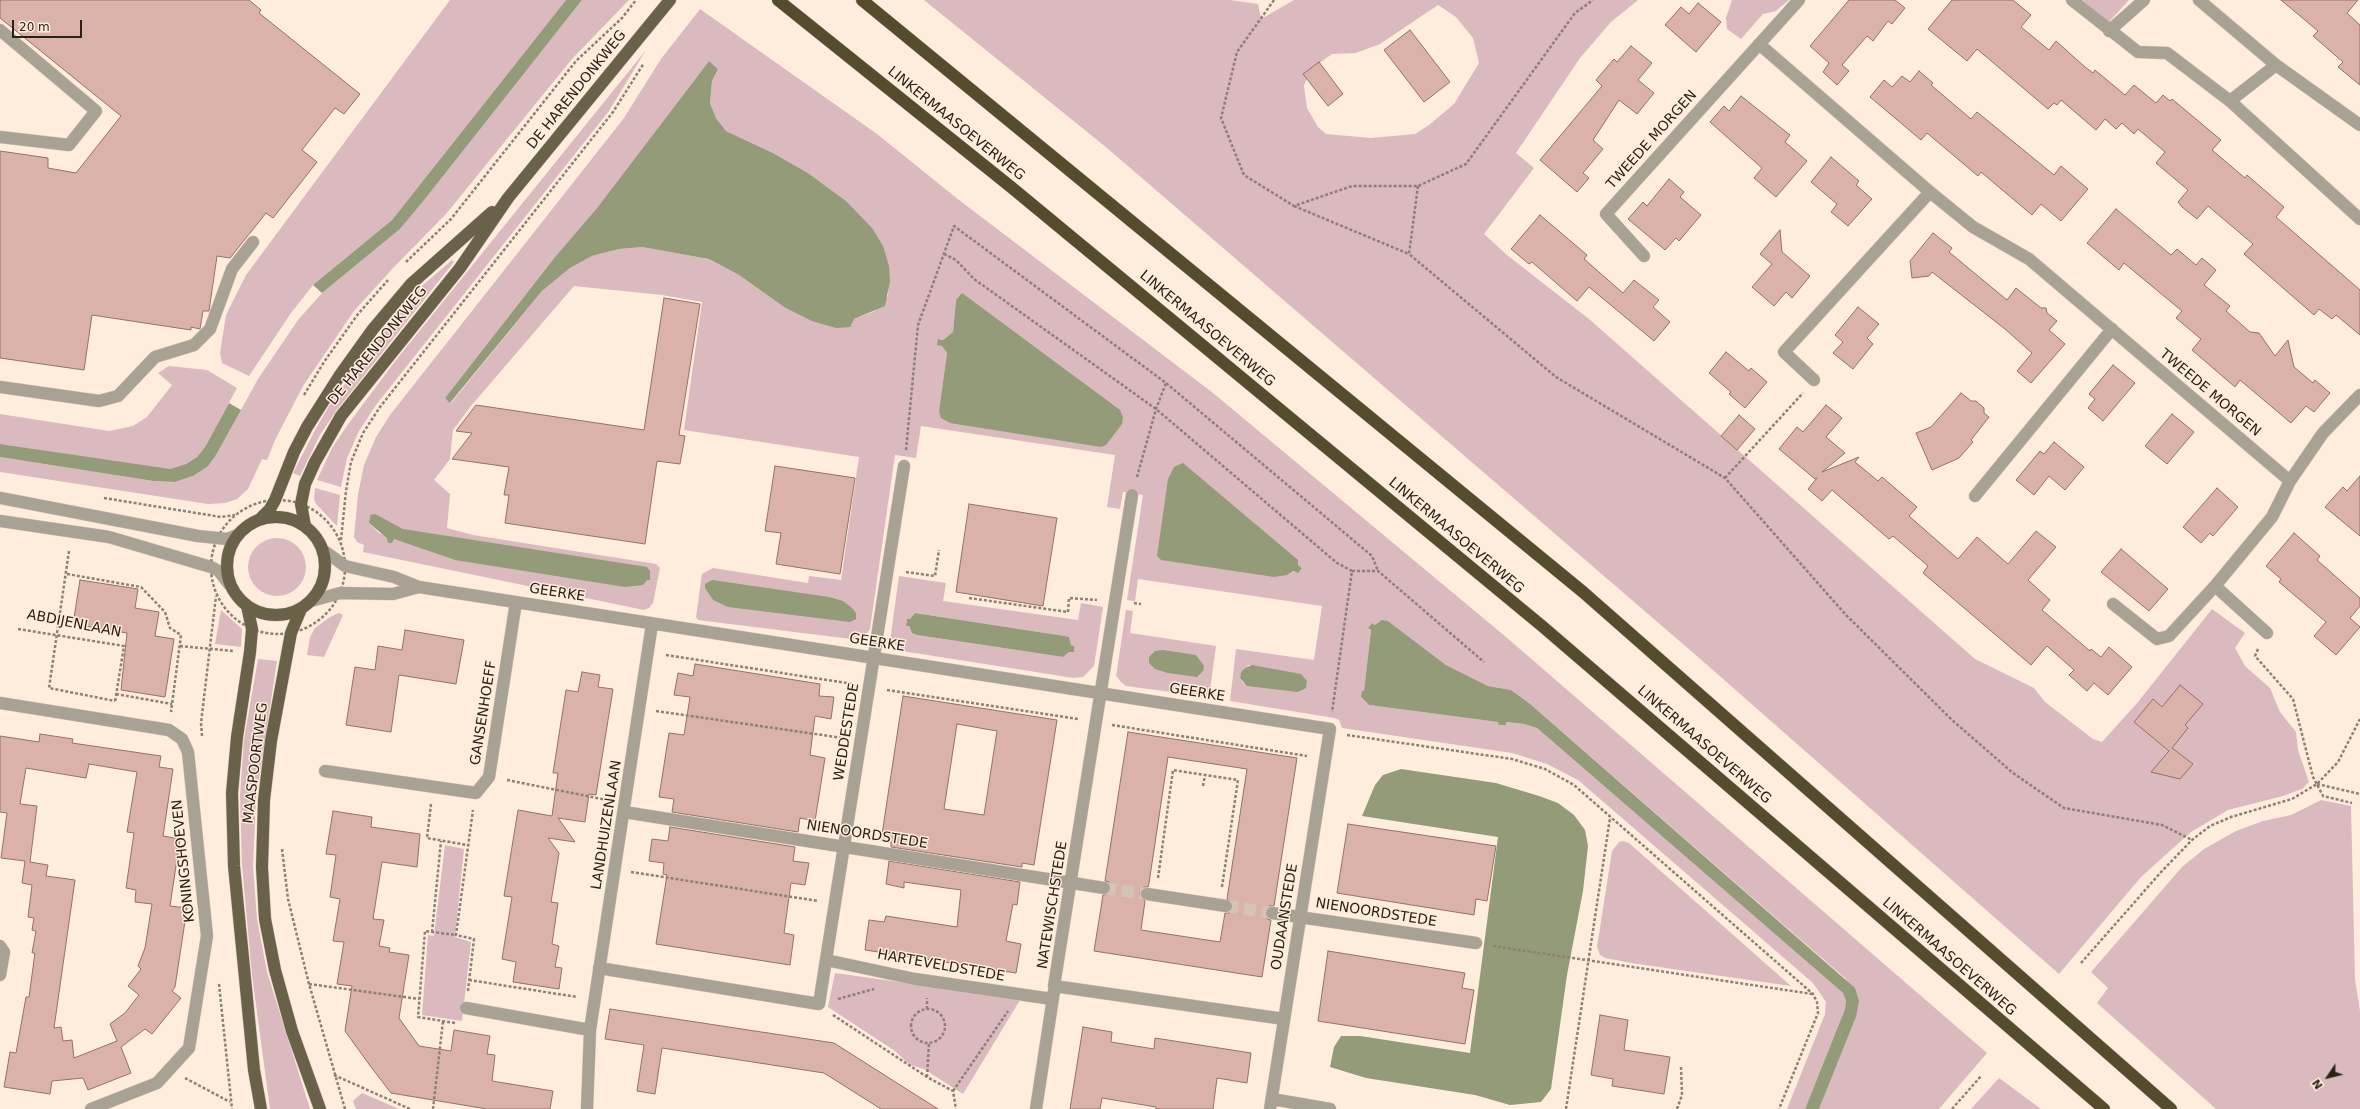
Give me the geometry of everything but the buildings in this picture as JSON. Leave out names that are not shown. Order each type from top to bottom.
[{"type":"highway","name":"LINKERMAASOEVERWEG","points":[[778,0],[1077,241],[1542,626],[2104,1109]]},
{"type":"highway","points":[[862,0],[1583,592],[2171,1109]]},
{"type":"main road","name":"DE HARENDONKWEG","points":[[305,526],[301,504],[305,484],[315,462],[341,416],[460,268],[508,198],[670,0]]},
{"type":"main road","name":"DE HARENDONKWEG","points":[[260,519],[270,509],[275,500],[294,452],[307,427],[340,375],[373,329],[411,284],[508,198]]},
{"type":"main road","points":[[284,517],[305,526],[317,538],[323,550],[326,565],[323,581],[306,605],[288,614],[272,616],[257,612],[247,606],[238,598],[229,584],[226,558],[237,535],[247,525],[260,519],[284,517]]},
{"type":"main road","name":"MAASPOORTWEG","points":[[306,605],[294,620],[271,741],[264,800],[262,867],[265,919],[275,970],[292,1031],[320,1109]]},
{"type":"main road","name":"MAASPOORTWEG","points":[[247,606],[251,621],[252,636],[232,793],[234,866],[254,1070],[261,1109]]},
{"type":"street","name":"TWEEDE MORGEN","points":[[1644,256],[1606,214],[1799,0]]},
{"type":"street","points":[[2072,0],[2109,31],[2138,52],[2167,53],[2230,101],[2360,219]]},
{"type":"street","points":[[2109,31],[2144,0]]},
{"type":"street","points":[[2199,0],[2276,65],[2360,126]]},
{"type":"street","points":[[0,30],[96,111],[69,145],[0,137]]},
{"type":"street","name":"TWEEDE MORGEN","points":[[1759,44],[1930,192],[1973,227],[2029,259],[2290,481]]},
{"type":"street","points":[[2230,101],[2276,65]]},
{"type":"street","points":[[1814,380],[1784,352],[1930,192]]},
{"type":"street","points":[[0,387],[99,402],[118,396],[155,357],[194,345],[210,329],[232,269],[253,242]]},
{"type":"street","points":[[1975,496],[2112,329]]},
{"type":"street","points":[[2113,604],[2157,639],[2169,636],[2215,586],[2272,517],[2290,481],[2324,433],[2360,394]]},
{"type":"street","name":"WEDDESTEDE","points":[[818,1004],[875,658],[904,466]]},
{"type":"street","name":"NATEWISCHSTEDE","points":[[1132,495],[1102,693],[1054,986],[1284,1019]]},
{"type":"street","points":[[0,498],[217,539],[237,535]]},
{"type":"street","points":[[0,521],[109,537],[211,567],[219,571],[229,584]]},
{"type":"street","name":"GEERKE","points":[[323,550],[345,566],[394,576],[419,587],[1330,729]]},
{"type":"street","points":[[2215,586],[2267,633]]},
{"type":"street","name":"GEERKE","points":[[306,605],[340,592],[393,594],[419,587]]},
{"type":"street","name":"GANSENHOEFF","points":[[476,793],[489,777],[516,602]]},
{"type":"street","name":"LANDHUIZENLAAN","points":[[587,1109],[590,1030],[594,1000],[652,624]]},
{"type":"street","points":[[0,703],[169,730]]},
{"type":"street","name":"OUDAANSTEDE","points":[[1271,1104],[1330,729]]},
{"type":"street","name":"KONINGSHOEVEN","points":[[91,1109],[157,1083],[189,1048],[207,936],[188,752],[182,739],[169,730]]},
{"type":"street","points":[[325,771],[432,788],[476,793]]},
{"type":"street","name":"NIENOORDSTEDE","points":[[624,812],[1072,881],[1104,888]]},
{"type":"street","points":[[1147,894],[1226,906]]},
{"type":"street","name":"NIENOORDSTEDE","points":[[1272,913],[1476,943]]},
{"type":"street","points":[[0,946],[4,952],[0,975]]},
{"type":"street","name":"HARTEVELDSTEDE","points":[[826,960],[916,979],[1052,999]]},
{"type":"street","points":[[599,968],[818,1004]]},
{"type":"street","points":[[1036,1109],[1054,986]]},
{"type":"street","points":[[466,1008],[590,1030]]},
{"type":"street","points":[[1271,1104],[1330,1109]]},
{"type":"path","points":[[1274,0],[1237,52],[1221,118],[1244,174],[1294,206],[1409,254],[1556,377],[1725,478],[1846,615],[1952,720],[2012,773],[2064,808],[2162,825],[2192,840]]},
{"type":"path","points":[[1294,206],[1352,186],[1418,186],[1466,164],[1575,13],[1593,0]]},
{"type":"path","points":[[326,614],[340,592],[345,566],[341,544],[350,469],[363,433],[380,408],[613,112],[647,58]]},
{"type":"path","points":[[1409,254],[1418,186]]},
{"type":"path","points":[[904,466],[918,325],[954,226],[1166,383],[1372,556],[1378,571],[1484,662]]},
{"type":"path","points":[[944,254],[956,260],[974,279],[1156,409],[1337,563],[1352,571],[1378,571]]},
{"type":"path","points":[[1725,478],[1814,380]]},
{"type":"path","points":[[1132,495],[1156,409],[1166,383]]},
{"type":"path","points":[[102,497],[221,517],[236,514],[260,502],[275,500],[301,504],[325,520],[341,544]]},
{"type":"path","points":[[208,584],[216,593],[211,567],[217,539],[236,514]]},
{"type":"path","points":[[62,550],[76,552]]},
{"type":"path","points":[[888,569],[935,576],[939,550]]},
{"type":"path","points":[[69,551],[67,574],[49,688],[115,701]]},
{"type":"path","points":[[1352,571],[1330,729],[1340,734],[1370,739],[1512,759],[1545,769],[1574,785],[1813,994],[1817,1002],[1818,1013],[1780,1109]]},
{"type":"path","points":[[67,574],[141,586],[165,612],[170,628],[181,635],[169,730]]},
{"type":"path","points":[[969,598],[1068,612],[1069,598],[1116,601]]},
{"type":"path","points":[[306,633],[310,626]]},
{"type":"path","name":"ABDIJENLAAN","points":[[18,629],[124,646],[112,721]]},
{"type":"path","points":[[2267,633],[2255,656],[2293,699],[2313,777],[2323,796],[2352,803]]},
{"type":"path","points":[[648,652],[1325,759]]},
{"type":"path","points":[[116,694],[172,704]]},
{"type":"path","points":[[640,709],[861,740]]},
{"type":"path","points":[[2081,963],[2192,840],[2210,826],[2231,817],[2292,799],[2317,784],[2333,768],[2360,719]]},
{"type":"path","points":[[1157,879],[1173,770],[1238,780],[1222,889]]},
{"type":"path","points":[[1204,786],[1205,775]]},
{"type":"path","points":[[489,777],[605,799],[624,812]]},
{"type":"path","points":[[2317,784],[2360,794]]},
{"type":"path","points":[[432,788],[427,838],[467,845]]},
{"type":"path","points":[[456,935],[467,845],[476,793]]},
{"type":"path","points":[[1566,1109],[1610,818]]},
{"type":"path","points":[[432,932],[441,841]]},
{"type":"path","points":[[282,844],[288,899],[309,984],[334,1076],[345,1109]]},
{"type":"path","points":[[615,870],[835,904]]},
{"type":"path","points":[[425,931],[432,932],[474,939],[464,1025],[418,1017],[425,931]]},
{"type":"path","points":[[1476,943],[1588,962],[1813,994]]},
{"type":"path","points":[[469,980],[594,1000]]},
{"type":"path","points":[[309,984],[419,999]]},
{"type":"path","points":[[818,1004],[878,988]]},
{"type":"path","points":[[956,1109],[953,1091],[1019,995]]},
{"type":"path","points":[[818,1004],[845,1024],[927,1077],[953,1091]]},
{"type":"path","points":[[927,1009],[938,1013],[945,1024],[942,1035],[935,1042],[929,1043],[918,1040],[912,1032],[911,1026],[916,1015],[927,1009]]},
{"type":"path","points":[[433,1109],[443,1021]]},
{"type":"path","points":[[927,1077],[929,1043]]},
{"type":"path","points":[[1677,1109],[1682,1095],[1681,1067]]},
{"type":"path","points":[[169,1070],[230,1102]]},
{"type":"path","points":[[334,1076],[410,1109]]},
{"type":"path","points":[[1952,1109],[1981,1076]]},
{"type":"shaded area","points":[[450,0],[566,0],[392,220],[313,285],[291,313],[249,376],[222,363],[220,353],[226,315],[246,275]]},
{"type":"shaded area","points":[[566,0],[582,0],[400,229],[322,293],[313,285],[392,220]]},
{"type":"shaded area","points":[[582,0],[629,0],[572,59],[446,214],[394,267],[354,311],[303,386],[275,440],[267,460],[262,459],[248,489],[237,499],[225,503],[208,504],[0,472],[0,457],[153,481],[175,482],[193,476],[216,455],[258,379],[298,320],[322,293],[400,229]]},
{"type":"shaded area","points":[[924,0],[1230,0],[1258,4],[1261,19],[1294,0],[1638,0],[1611,22],[1580,58],[1516,153],[1534,168],[1484,234],[1507,255],[1589,319],[1975,659],[2034,688],[2045,702],[2093,739],[2102,742],[2138,702],[2212,609],[2245,633],[2235,648],[2245,666],[2270,688],[2280,712],[2296,732],[2298,750],[2309,782],[2302,789],[2283,796],[2228,810],[2191,832],[2141,877],[2059,974],[1698,657],[1107,148]],"holes":[[[1438,5],[1456,17],[1473,38],[1479,63],[1454,104],[1429,125],[1415,134],[1371,138],[1326,134],[1318,127],[1307,108],[1304,86],[1310,70],[1332,54],[1356,53],[1380,44]]]},
{"type":"shaded area","points":[[1732,0],[1789,0],[1776,11],[1763,14],[1741,39],[1727,29],[1726,18]]},
{"type":"shaded area","points":[[2083,0],[2129,0],[2109,22],[2102,20]]},
{"type":"shaded area","points":[[700,9],[877,134],[959,200],[1213,393],[1506,637],[1987,1053],[1939,1109],[1819,1109],[1856,1017],[1846,979],[1529,703],[1511,690],[1488,686],[1446,665],[1388,621],[1375,625],[1372,623],[1368,628],[1371,630],[1364,692],[1361,697],[1369,705],[1499,722],[1499,725],[1505,725],[1506,722],[1524,724],[1537,728],[1843,993],[1846,1001],[1845,1009],[1805,1109],[1787,1109],[1825,1014],[1826,1002],[1813,983],[1578,780],[1547,764],[1512,753],[1342,728],[1339,720],[1334,718],[1230,701],[1236,649],[1314,660],[1322,606],[1138,579],[1135,601],[1127,600],[1143,495],[1123,492],[1120,509],[1107,507],[1115,455],[921,426],[916,458],[895,455],[870,629],[865,636],[859,640],[698,620],[696,617],[702,574],[713,568],[808,583],[809,576],[841,580],[859,457],[684,430],[702,302],[662,295],[574,286],[471,406],[453,430],[450,459],[434,480],[450,494],[447,528],[473,535],[656,564],[660,568],[653,603],[649,608],[644,610],[363,552],[364,545],[357,542],[354,537],[358,494],[364,465],[376,437],[390,415],[624,118],[661,59]],"holes":[[[709,61],[718,69],[712,81],[710,103],[716,118],[726,131],[773,153],[808,173],[846,201],[889,266],[888,296],[875,311],[854,319],[784,307],[739,275],[709,259],[642,247],[619,249],[592,256],[570,268],[542,291],[451,403],[445,398],[555,257],[597,208]],[[956,300],[1117,430],[939,411],[947,353],[939,339],[943,340],[953,332]],[[1172,474],[1302,568],[1287,575],[1168,479]],[[370,515],[403,529],[455,560],[379,533],[369,523]],[[707,588],[843,601],[853,612],[713,600]],[[1249,665],[1307,681],[1300,691],[1243,683],[1240,678],[1241,672]]]},
{"type":"shaded area","points":[[646,50],[609,111],[376,405],[359,431],[347,458],[341,487],[317,480],[332,448],[396,360]]},
{"type":"shaded area","points":[[709,61],[718,69],[712,81],[710,103],[716,118],[726,131],[773,153],[808,173],[846,201],[872,228],[883,246],[889,266],[890,281],[885,306],[854,319],[850,327],[836,328],[812,321],[784,307],[739,275],[709,259],[642,247],[619,249],[592,256],[570,268],[542,291],[450,403],[445,398],[555,257],[597,208]]},
{"type":"shaded area","points":[[452,260],[454,262],[336,411],[320,435],[300,476],[293,473],[329,406],[379,336],[417,290]]},
{"type":"shaded area","points":[[962,293],[1120,410],[1123,417],[1122,424],[1106,445],[1101,447],[950,423],[941,418],[939,411],[947,353],[942,346],[937,345],[938,339],[943,340],[953,332],[956,300]]},
{"type":"shaded area","points":[[169,366],[207,370],[237,388],[205,447],[197,457],[186,464],[170,469],[155,468],[0,444],[0,414],[109,431],[133,426],[147,417],[172,385],[158,373]]},
{"type":"shaded area","points":[[229,403],[241,410],[216,455],[208,466],[193,476],[175,482],[153,481],[0,457],[0,444],[170,469],[186,464],[197,457],[205,447]]},
{"type":"shaded area","points":[[1183,463],[1298,560],[1298,565],[1302,568],[1298,573],[1294,571],[1287,575],[1274,577],[1161,560],[1157,556],[1168,479],[1174,467]]},
{"type":"shaded area","points":[[315,488],[340,495],[337,526],[316,504],[314,499]]},
{"type":"shaded area","points":[[375,514],[403,529],[647,567],[650,571],[650,580],[647,580],[643,585],[625,587],[455,560],[394,539],[392,543],[388,543],[387,538],[369,523],[370,515]]},
{"type":"shaded area","points":[[271,538],[283,538],[298,546],[306,561],[306,573],[298,588],[283,596],[271,596],[256,588],[248,573],[248,561],[256,546]]},
{"type":"shaded area","points":[[899,576],[946,583],[943,601],[1078,620],[1081,603],[1103,607],[1094,666],[1083,677],[1074,678],[902,651],[891,640]],"holes":[[[915,613],[1069,637],[1071,645],[1074,646],[1074,652],[1069,652],[1063,657],[917,635],[912,633],[909,626],[906,625],[907,620],[910,619]]]},
{"type":"shaded area","points":[[712,580],[829,597],[843,601],[852,608],[856,613],[856,619],[850,622],[728,607],[713,600],[705,588],[705,584]]},
{"type":"shaded area","points":[[221,610],[242,629],[241,647],[215,644]]},
{"type":"shaded area","points":[[1126,610],[1133,611],[1130,633],[1216,646],[1209,697],[1126,686],[1121,682],[1116,676]],"holes":[[[1151,656],[1203,666],[1203,671],[1153,667]]]},
{"type":"shaded area","points":[[339,613],[343,615],[324,657],[307,655],[310,637],[315,628],[330,617]]},
{"type":"shaded area","points":[[915,613],[1065,636],[1069,637],[1071,645],[1074,646],[1074,652],[1069,652],[1063,657],[917,635],[912,633],[909,626],[906,626],[907,619],[910,619]]},
{"type":"shaded area","points":[[1382,620],[1388,621],[1446,665],[1488,686],[1511,690],[1529,703],[1855,988],[1859,1001],[1856,1017],[1819,1109],[1805,1109],[1845,1009],[1846,1001],[1843,993],[1537,728],[1524,724],[1506,722],[1506,725],[1499,725],[1498,722],[1369,705],[1361,697],[1362,691],[1364,691],[1371,630],[1368,628],[1372,623],[1375,625]]},
{"type":"shaded area","points":[[1163,650],[1196,655],[1204,666],[1203,671],[1197,677],[1168,673],[1155,669],[1149,663],[1149,657],[1155,651]]},
{"type":"shaded area","points":[[258,659],[277,661],[256,799],[253,866],[257,919],[267,972],[310,1109],[270,1109],[252,975],[242,865],[240,796],[244,739]]},
{"type":"shaded area","points":[[1252,665],[1301,674],[1307,681],[1306,688],[1298,692],[1247,686],[1240,678],[1241,672],[1245,668]]},
{"type":"shaded area","points":[[1401,769],[1496,783],[1539,796],[1558,803],[1574,815],[1585,830],[1588,846],[1583,891],[1567,975],[1551,1089],[1541,1102],[1510,1105],[1475,1095],[1366,1078],[1330,1067],[1334,1047],[1341,1036],[1360,1036],[1470,1053],[1498,837],[1362,816],[1375,785],[1383,775]]},
{"type":"shaded area","points":[[2321,800],[2351,806],[2355,979],[2360,1011],[2360,1109],[2216,1109],[2097,1003],[2108,988],[2091,972],[2182,867],[2204,849],[2236,831],[2263,821],[2291,815]]},
{"type":"shaded area","points":[[1623,841],[1629,843],[1791,986],[1631,963],[1605,958],[1600,955],[1597,947],[1612,851],[1619,842]]},
{"type":"shaded area","points":[[445,845],[464,849],[455,937],[471,942],[462,1021],[422,1015],[428,935],[434,936]]},
{"type":"shaded area","points":[[835,973],[1020,1000],[963,1094],[924,1069],[910,1065],[895,1051],[828,1007]]},
{"type":"shaded area","points":[[1999,1078],[2041,1109],[1971,1109]]},
{"type":"shaded area","points":[[362,1093],[399,1109],[356,1109],[353,1101]]},
{"type":"tunnel","points":[[1104,888],[1147,894]]},
{"type":"tunnel","points":[[1226,906],[1272,913]]}]
